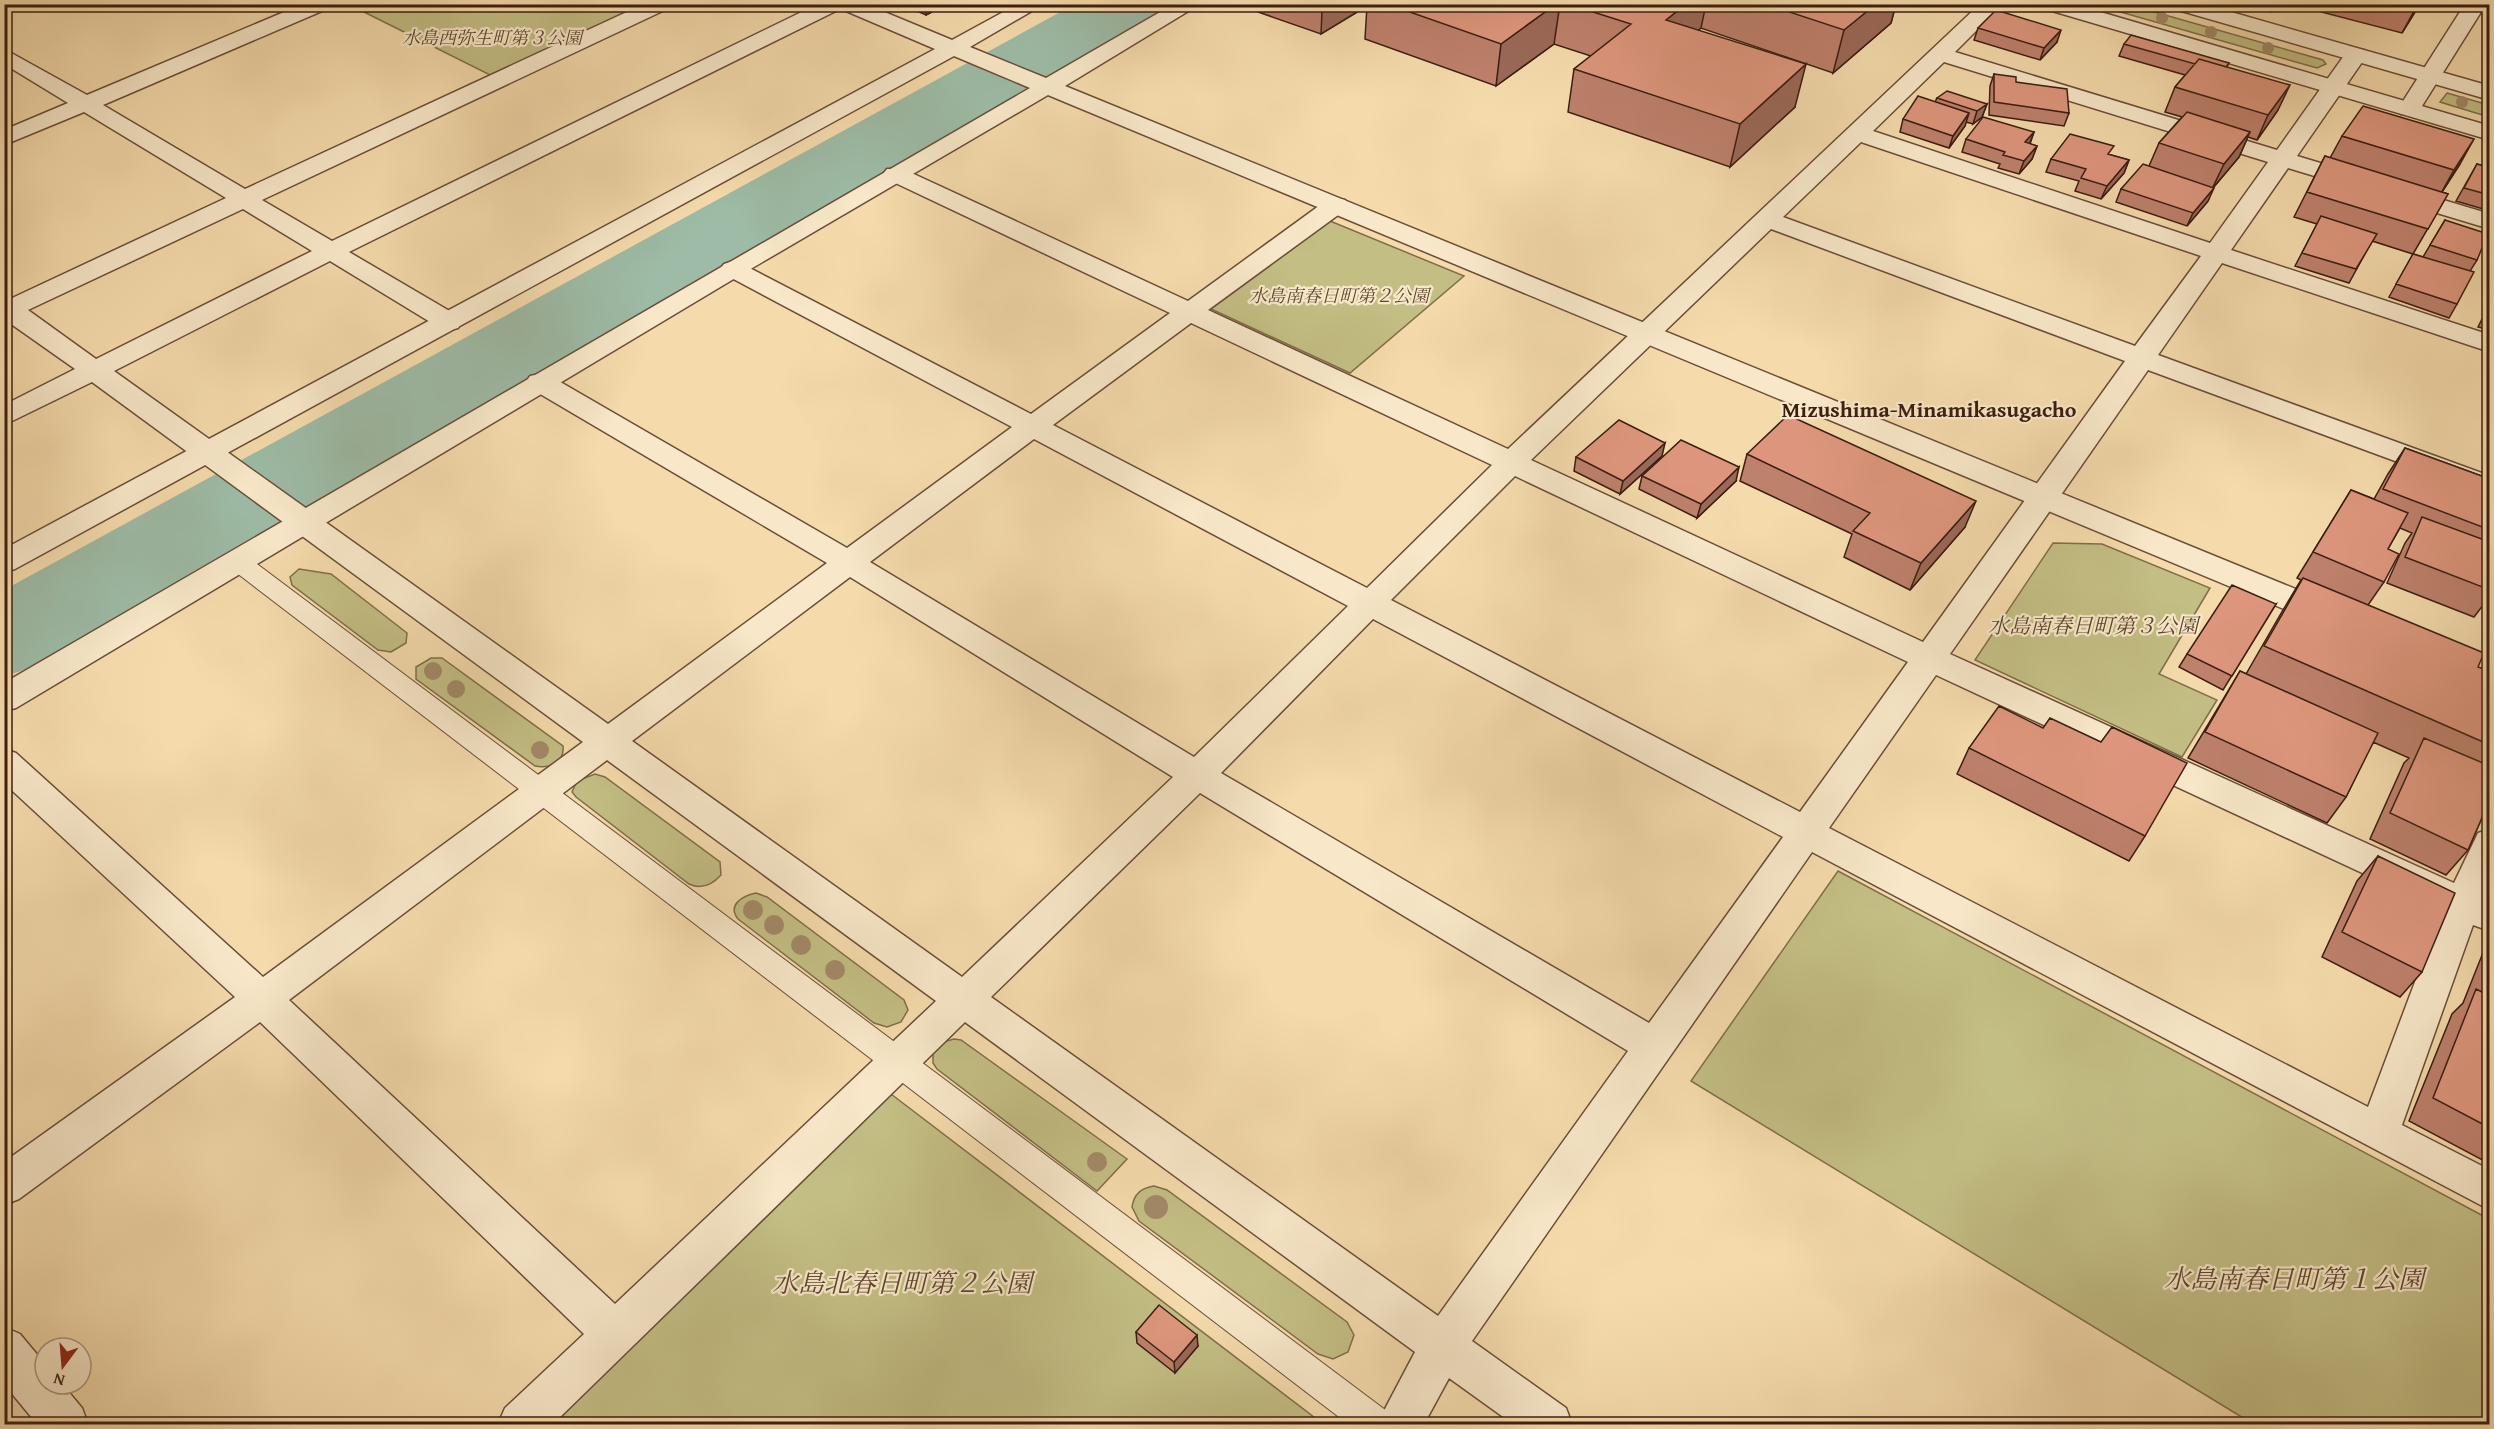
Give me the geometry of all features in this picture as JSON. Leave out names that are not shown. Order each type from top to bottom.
[{"type":"street","points":[[4,138],[322,4]]},
{"type":"street","points":[[662,4],[6,309],[1550,1425]]},
{"type":"street","points":[[4,416],[329,252],[834,4]]},
{"type":"street","points":[[846,4],[2359,627]]},
{"type":"street","points":[[4,562],[1034,4]]},
{"type":"street","points":[[4,699],[540,382],[1190,4]]},
{"type":"street","points":[[521,1425],[1197,775],[1372,604],[1511,463],[1993,4]]},
{"type":"street","points":[[2049,4],[2490,133]]},
{"type":"street","points":[[2178,4],[2490,93]]},
{"type":"street","points":[[2409,109],[2476,4]]},
{"type":"street","points":[[1940,54],[2490,222]]},
{"type":"street","points":[[4,55],[449,322]]},
{"type":"street","points":[[1399,1425],[1442,1347],[2356,55]]},
{"type":"street","points":[[1856,133],[2490,344]]},
{"type":"street","points":[[895,174],[1929,658],[2476,910]]},
{"type":"street","points":[[4,1186],[262,999],[1031,427],[1336,206]]},
{"type":"street","points":[[1766,219],[2490,487]]},
{"type":"street","points":[[733,269],[2490,1191]]},
{"type":"street","points":[[540,382],[849,563],[1197,775],[1654,1046]]},
{"type":"street","points":[[4,762],[262,999],[615,1334]]},
{"type":"street","points":[[2379,1133],[2476,910],[2490,843]]},
{"type":"street","points":[[4,1349],[66,1425]]},
{"type":"lane","points":[[237,561],[1376,1425]]},
{"type":"green space","name":"水島西弥生町第３公園","points":[[350,5],[647,5],[492,76]]},
{"type":"green space","points":[[2096,5],[2130,5],[2323,60],[2326,64],[2317,68]]},
{"type":"green space","points":[[2447,93],[2489,105],[2489,117],[2440,102]]},
{"type":"green space","name":"水島南春日町第２公園","points":[[1330,221],[1464,276],[1350,373],[1211,309]]},
{"type":"green space","name":"水島南春日町第３公園","points":[[2053,543],[2102,544],[2210,588],[2159,674],[2217,700],[2182,757],[1975,660]]},
{"type":"green space","points":[[299,569],[331,574],[407,633],[406,643],[391,652],[378,650],[292,585],[290,577]]},
{"type":"green space","points":[[431,658],[442,658],[563,746],[559,760],[551,765],[535,766],[416,679],[416,667]]},
{"type":"green space","points":[[595,774],[605,777],[720,862],[721,875],[707,886],[698,887],[689,884],[576,797],[572,792],[577,781]]},
{"type":"green space","name":"水島南春日町第１公園","points":[[1838,871],[2489,1219],[2489,1424],[2253,1424],[1691,1081]]},
{"type":"green space","points":[[756,893],[767,897],[904,1000],[908,1010],[901,1022],[887,1027],[874,1023],[738,919],[735,914],[735,905],[746,896]]},
{"type":"green space","points":[[961,1040],[1127,1159],[1097,1191],[937,1069],[933,1063],[933,1053],[943,1042]]},
{"type":"green space","name":"水島北春日町第２公園","points":[[891,1094],[1323,1424],[553,1424]]},
{"type":"green space","points":[[1154,1186],[1167,1190],[1347,1322],[1354,1335],[1348,1352],[1333,1359],[1318,1354],[1139,1221],[1132,1207],[1134,1199],[1145,1188]]},
{"type":"building","points":[[1304,4],[1332,4],[1322,11]]},
{"type":"building","points":[[1387,4],[1556,4],[1501,44]]},
{"type":"building","points":[[1568,4],[1686,4],[1666,20],[1806,64],[1740,124],[1574,69],[1631,24]]},
{"type":"building","points":[[1765,4],[1876,4],[1844,30]]},
{"type":"building","points":[[2395,4],[2418,4],[2415,9]]},
{"type":"building","points":[[1996,10],[2061,30],[2044,48],[1978,28]]},
{"type":"building","points":[[2131,35],[2229,63],[2226,67],[2199,59],[2195,64],[2124,44]]},
{"type":"building","points":[[2199,59],[2290,85],[2268,115],[2175,87]]},
{"type":"building","points":[[1994,74],[2016,77],[2016,82],[2067,89],[2069,113],[1994,102]]},
{"type":"building","points":[[1947,91],[1987,104],[1977,111],[1937,98]]},
{"type":"building","points":[[1918,96],[1969,113],[1953,136],[1903,119]]},
{"type":"building","points":[[2363,106],[2474,139],[2454,170],[2342,136]]},
{"type":"building","points":[[2187,112],[2250,132],[2224,164],[2159,143]]},
{"type":"building","points":[[1983,117],[2034,132],[2025,142],[2037,146],[2024,161],[2003,155],[2005,152],[1966,139]]},
{"type":"building","points":[[2070,134],[2114,146],[2108,154],[2129,160],[2107,186],[2081,178],[2086,169],[2051,159]]},
{"type":"building","points":[[2325,156],[2448,194],[2428,229],[2307,192]]},
{"type":"building","points":[[2143,164],[2214,188],[2193,213],[2121,189]]},
{"type":"building","points":[[2477,164],[2490,168],[2490,195],[2464,188]]},
{"type":"building","points":[[2321,216],[2377,234],[2356,269],[2302,253]]},
{"type":"building","points":[[2445,220],[2488,234],[2477,260],[2430,245]]},
{"type":"building","points":[[2413,254],[2474,272],[2457,304],[2396,284]]},
{"type":"building","points":[[1788,415],[1976,501],[1921,563],[1853,531],[1870,513],[1747,454]]},
{"type":"building","points":[[1619,420],[1665,443],[1623,481],[1576,457]]},
{"type":"building","points":[[1681,440],[1739,467],[1701,504],[1642,476]]},
{"type":"building","points":[[2405,448],[2490,479],[2490,530],[2383,489]]},
{"type":"building","points":[[2351,490],[2408,513],[2388,549],[2399,554],[2384,582],[2313,552]]},
{"type":"building","points":[[2422,517],[2490,542],[2490,590],[2405,557]]},
{"type":"building","points":[[2303,578],[2484,653],[2478,667],[2490,671],[2490,745],[2264,646]]},
{"type":"building","points":[[2232,585],[2276,604],[2232,676],[2187,654]]},
{"type":"building","points":[[2240,671],[2378,733],[2346,797],[2205,732]]},
{"type":"building","points":[[1999,706],[2043,728],[2050,718],[2101,742],[2112,727],[2187,763],[2145,836],[1969,748]]},
{"type":"building","points":[[2424,738],[2490,766],[2490,799],[2468,850],[2390,813]]},
{"type":"building","points":[[2378,856],[2455,893],[2422,972],[2342,932]]},
{"type":"building","points":[[2490,971],[2490,983],[2486,981]]},
{"type":"building","points":[[2476,989],[2490,996],[2490,1128],[2433,1098]]},
{"type":"building","points":[[1159,1305],[1197,1335],[1174,1362],[1136,1332]]},
{"type":"waterway","points":[[4,613],[681,234],[1101,4]]},
{"type":"waterway","points":[[4,638],[1128,4]]},
{"type":"district","name":"Mizushima-Minamikasugacho","points":[[1929,409]]}]
